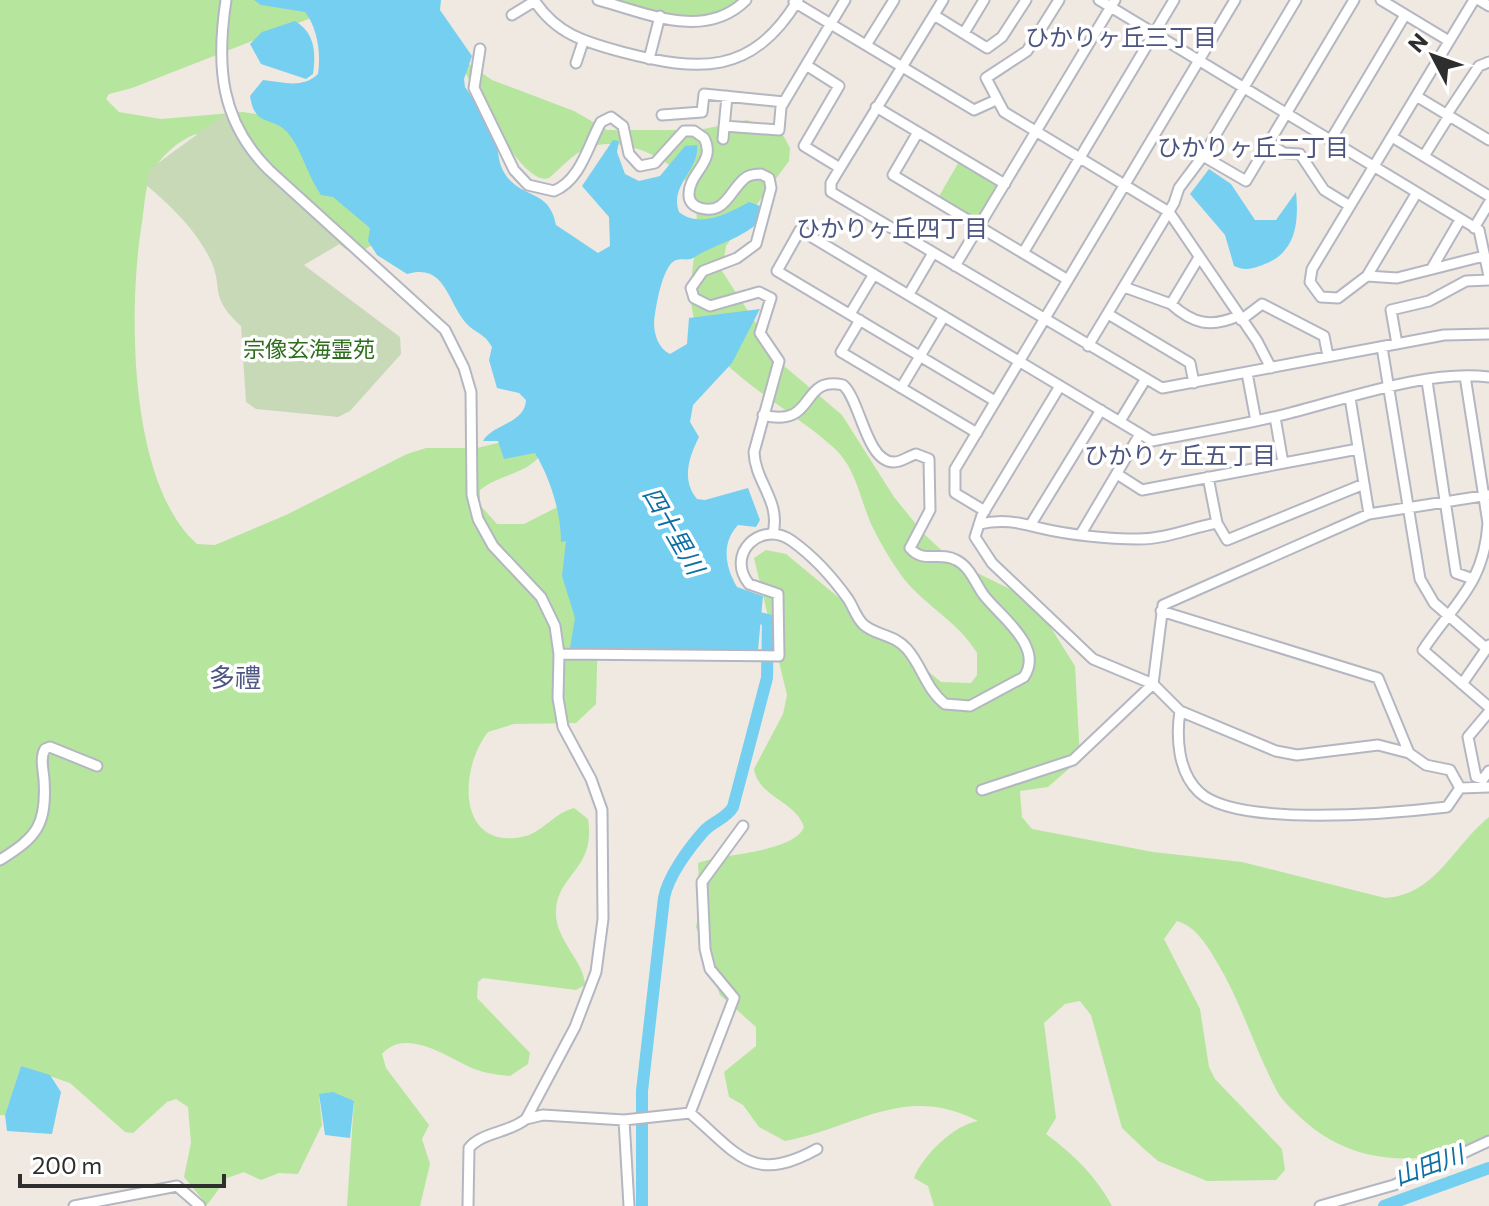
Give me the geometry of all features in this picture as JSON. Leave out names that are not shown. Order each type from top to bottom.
[{"type":"street","points":[[226,0],[220,44],[221,76],[226,102],[238,131],[269,170],[430,313],[455,346],[471,392],[472,495],[478,519],[493,546],[541,597],[555,626],[559,654],[558,698],[563,727],[591,779],[602,810],[603,919],[596,972],[575,1027],[526,1119],[517,1127],[472,1144],[468,1153],[468,1206]]},
{"type":"street","points":[[512,15],[534,0],[562,31],[583,42],[694,67],[727,62],[768,39],[795,1],[974,110],[996,100]]},
{"type":"street","points":[[598,0],[683,22],[712,20],[727,15],[746,0]]},
{"type":"street","points":[[724,126],[779,130],[784,102],[845,0]]},
{"type":"street","points":[[866,45],[894,0]]},
{"type":"street","points":[[943,0],[829,188],[933,253],[1162,388],[1444,335],[1489,334]]},
{"type":"street","points":[[964,33],[984,0]]},
{"type":"street","points":[[934,15],[987,48],[993,45],[1026,0]]},
{"type":"street","points":[[1059,0],[1027,51],[986,78],[996,100],[1004,112],[1169,212],[1271,368]]},
{"type":"street","points":[[1099,0],[1113,4],[1154,34],[1479,230],[1489,278],[1466,281],[1429,301],[1391,310],[1397,344]]},
{"type":"street","points":[[1023,253],[1174,0]]},
{"type":"street","points":[[985,511],[955,493],[955,469],[1235,0]]},
{"type":"street","points":[[1088,346],[1169,212],[1179,188],[1203,156],[1296,0]]},
{"type":"street","points":[[1203,156],[1246,181],[1354,0]]},
{"type":"street","points":[[1381,0],[1449,41]]},
{"type":"street","points":[[1416,194],[1367,276],[1338,298],[1321,297],[1310,282],[1312,269],[1476,0],[1489,6]]},
{"type":"street","points":[[955,266],[1113,4]]},
{"type":"street","points":[[1330,141],[1405,15]]},
{"type":"street","points":[[649,59],[660,16]]},
{"type":"street","points":[[576,63],[583,42]]},
{"type":"street","points":[[480,49],[474,88],[493,120],[514,170],[533,187],[554,191],[565,186],[588,152],[601,122],[611,117],[623,126],[629,154],[640,166],[655,163],[684,131],[694,131],[704,138],[707,155],[689,192],[696,207],[713,209],[725,203],[747,176],[761,174],[769,178],[771,188],[756,244],[737,258],[703,271],[691,288],[694,298],[710,306],[759,292],[771,298],[760,333],[779,361],[763,415],[755,462],[775,508],[773,533]]},
{"type":"street","points":[[1424,156],[1479,66],[1489,62]]},
{"type":"street","points":[[806,65],[839,86],[804,146],[840,168]]},
{"type":"street","points":[[662,115],[702,112],[704,94],[784,102]]},
{"type":"street","points":[[723,139],[727,96]]},
{"type":"street","points":[[1416,96],[1489,140]]},
{"type":"street","points":[[876,107],[1005,184]]},
{"type":"street","points":[[918,132],[893,175],[1068,280]]},
{"type":"street","points":[[1392,137],[1489,196]]},
{"type":"street","points":[[1268,143],[1284,153],[1300,154],[1324,190],[1350,206]]},
{"type":"street","points":[[1474,228],[1489,203]]},
{"type":"street","points":[[1432,268],[1460,220]]},
{"type":"street","points":[[995,401],[777,271],[800,230],[1152,441],[1275,417],[1388,388],[1465,376],[1489,377]]},
{"type":"street","points":[[909,294],[933,253]]},
{"type":"street","points":[[1367,276],[1397,278],[1484,256]]},
{"type":"street","points":[[1171,304],[1198,259]]},
{"type":"street","points":[[874,274],[841,352],[977,433]]},
{"type":"street","points":[[1124,287],[1171,304],[1188,318],[1210,325],[1239,318],[1262,304],[1324,336],[1328,356]]},
{"type":"street","points":[[1108,314],[1190,363],[1194,383]]},
{"type":"street","points":[[901,388],[944,316]]},
{"type":"street","points":[[1382,347],[1420,579],[1434,603],[1488,647],[1462,684]]},
{"type":"street","points":[[1247,373],[1256,421]]},
{"type":"street","points":[[1465,376],[1486,496],[1487,537],[1465,598],[1423,650],[1489,710],[1468,737],[1476,777],[1483,779],[1489,771]]},
{"type":"street","points":[[1120,421],[1145,380]]},
{"type":"street","points":[[1427,381],[1456,573],[1473,579]]},
{"type":"street","points":[[559,654],[779,656],[778,594],[749,584],[742,567],[743,551],[751,539],[773,533],[788,538],[806,553],[847,598],[867,628],[902,643],[929,688],[945,704],[963,708],[978,703],[1018,681],[1028,671],[1027,654],[1019,633],[984,596],[964,565],[950,558],[921,557],[910,548],[929,514],[929,459],[916,454],[896,462],[886,459],[864,431],[853,398],[843,385],[829,383],[817,388],[797,414],[791,417],[763,415]]},
{"type":"street","points":[[1060,386],[979,524],[975,537],[987,557],[1093,659],[1153,684],[1180,711],[1276,751],[1297,755],[1378,745],[1409,753],[1426,765],[1450,770],[1460,788]]},
{"type":"street","points":[[1350,398],[1369,514]]},
{"type":"street","points":[[1031,524],[1101,410]]},
{"type":"street","points":[[1275,417],[1283,463]]},
{"type":"street","points":[[1082,532],[1140,434]]},
{"type":"street","points":[[1117,474],[1142,490],[1358,449]]},
{"type":"street","points":[[1208,477],[1217,523],[1227,540],[1364,484]]},
{"type":"street","points":[[982,790],[1073,760],[1153,684],[1163,605],[1369,514],[1486,496]]},
{"type":"street","points":[[979,524],[1004,519],[1137,539],[1171,537],[1186,529],[1217,523]]},
{"type":"street","points":[[1161,611],[1378,678],[1409,753]]},
{"type":"street","points":[[1180,711],[1177,737],[1186,772],[1201,794],[1225,804],[1301,814],[1407,812],[1447,807],[1460,788]]},
{"type":"street","points":[[0,860],[27,843],[38,829],[45,805],[45,749],[50,747],[97,766]]},
{"type":"street","points":[[1460,788],[1489,787]]},
{"type":"street","points":[[690,1113],[734,998],[710,969],[705,949],[702,882],[743,826]]},
{"type":"street","points":[[526,1119],[543,1115],[624,1120],[690,1113],[740,1159],[753,1165],[780,1166],[817,1149]]},
{"type":"street","points":[[624,1120],[629,1206]]},
{"type":"street","points":[[1320,1206],[1394,1185],[1489,1141]]},
{"type":"street","points":[[74,1206],[177,1186],[200,1206]]},
{"type":"green space","points":[[0,0],[315,0],[311,18],[132,88],[109,94],[106,99],[119,112],[161,119],[243,112],[268,116],[357,109],[374,244],[362,251],[347,250],[196,134],[168,152],[149,179],[135,300],[138,392],[157,480],[174,516],[197,544],[215,545],[286,515],[407,454],[426,448],[477,448],[522,437],[539,457],[526,468],[480,490],[480,505],[497,524],[524,524],[589,491],[598,633],[596,704],[576,723],[514,724],[488,732],[478,748],[469,786],[470,805],[476,821],[487,832],[503,838],[532,834],[561,813],[574,808],[588,819],[587,849],[563,888],[556,910],[560,931],[580,967],[585,985],[576,990],[483,978],[478,982],[477,998],[530,1053],[528,1064],[510,1076],[477,1070],[414,1044],[392,1046],[382,1054],[386,1068],[429,1125],[422,1139],[430,1164],[420,1206],[347,1206],[354,1101],[319,1095],[322,1125],[298,1174],[279,1173],[261,1180],[244,1172],[227,1178],[207,1205],[184,1177],[191,1143],[188,1107],[176,1099],[167,1102],[133,1133],[125,1132],[70,1083],[21,1066],[5,1115],[0,1115]]},
{"type":"green space","points":[[609,0],[741,0],[708,15],[676,17]]},
{"type":"green space","points":[[456,55],[492,80],[574,111],[607,130],[699,130],[747,120],[783,135],[790,148],[789,161],[726,246],[722,271],[783,365],[842,415],[894,497],[924,534],[953,561],[1034,601],[1075,666],[1080,759],[1048,787],[1020,791],[1022,817],[1032,829],[1153,852],[1242,862],[1385,898],[1403,895],[1431,879],[1489,817],[1489,1143],[1440,1156],[1390,1158],[1344,1146],[1322,1134],[1279,1095],[1214,958],[1196,933],[1177,921],[1164,939],[1200,1009],[1209,1067],[1215,1079],[1282,1149],[1285,1170],[1276,1180],[1207,1181],[1158,1161],[1143,1148],[1122,1128],[1091,1015],[1080,1001],[1065,1004],[1044,1023],[1056,1118],[1046,1134],[1083,1166],[1112,1206],[934,1206],[928,1186],[914,1178],[918,1169],[950,1135],[978,1121],[951,1110],[927,1106],[903,1107],[785,1141],[759,1127],[743,1105],[729,1097],[724,1072],[756,1046],[756,1027],[720,995],[696,927],[700,907],[698,863],[772,847],[797,836],[804,827],[793,811],[763,786],[754,769],[783,714],[787,695],[754,558],[766,550],[786,554],[941,682],[971,683],[977,675],[977,653],[897,570],[873,528],[853,475],[841,455],[725,363],[700,333],[693,312],[691,290],[697,224],[695,203],[688,184],[672,167],[654,155],[631,147],[608,144],[582,150],[549,178],[537,177],[524,166],[497,129]]},
{"type":"green space","name":"宗像玄海霊苑","points":[[225,114],[257,164],[343,242],[304,265],[400,337],[401,354],[350,411],[338,417],[256,409],[246,402],[241,326],[220,298],[213,266],[196,235],[146,185],[150,169]]},
{"type":"green space","points":[[960,160],[999,183],[979,221],[938,198]]},
{"type":"water","points":[[254,0],[441,0],[440,10],[472,56],[464,79],[465,87],[491,129],[505,174],[519,188],[547,205],[556,225],[598,253],[610,246],[609,217],[582,186],[613,140],[619,141],[617,152],[625,174],[639,181],[660,176],[685,146],[697,145],[694,162],[678,194],[679,212],[687,217],[714,218],[749,202],[760,206],[762,219],[755,226],[693,258],[676,260],[671,264],[660,288],[654,323],[658,341],[670,354],[687,344],[689,318],[760,309],[732,363],[693,405],[690,422],[699,437],[688,468],[689,484],[697,499],[705,500],[748,488],[760,520],[756,527],[738,525],[729,539],[727,555],[737,587],[763,596],[758,650],[570,648],[575,618],[562,576],[566,541],[561,542],[557,507],[545,473],[535,453],[504,459],[498,441],[483,441],[487,435],[520,414],[526,400],[519,393],[497,388],[489,360],[492,347],[465,322],[440,281],[421,272],[407,274],[377,255],[368,241],[370,228],[333,197],[321,195],[288,133],[256,113],[250,96],[263,80],[305,82],[318,74],[319,58],[316,34],[305,12],[261,5]]},
{"type":"water","points":[[295,21],[307,31],[313,44],[313,74],[306,79],[261,64],[250,44],[262,32]]},
{"type":"water","points":[[1209,169],[1231,184],[1255,220],[1276,220],[1296,192],[1297,214],[1293,235],[1275,259],[1253,268],[1234,266],[1225,235],[1190,194]]},
{"type":"water","points":[[21,1066],[50,1075],[61,1092],[52,1134],[7,1131],[5,1115]]},
{"type":"water","points":[[333,1092],[354,1101],[350,1138],[325,1135],[319,1094]]},
{"type":"waterway","name":"四十里川","points":[[642,1206],[642,1091],[664,898],[674,872],[692,846],[733,807],[767,678],[768,620],[747,615]]},
{"type":"waterway","name":"山田川","points":[[1384,1206],[1489,1168]]},
{"type":"district","name":"ひかりヶ丘三丁目","points":[[1121,38]]},
{"type":"district","name":"ひかりヶ丘二丁目","points":[[1253,148]]},
{"type":"district","name":"ひかりヶ丘四丁目","points":[[892,229]]},
{"type":"district","name":"ひかりヶ丘五丁目","points":[[1180,456]]},
{"type":"district","name":"多禮","points":[[235,678]]}]
